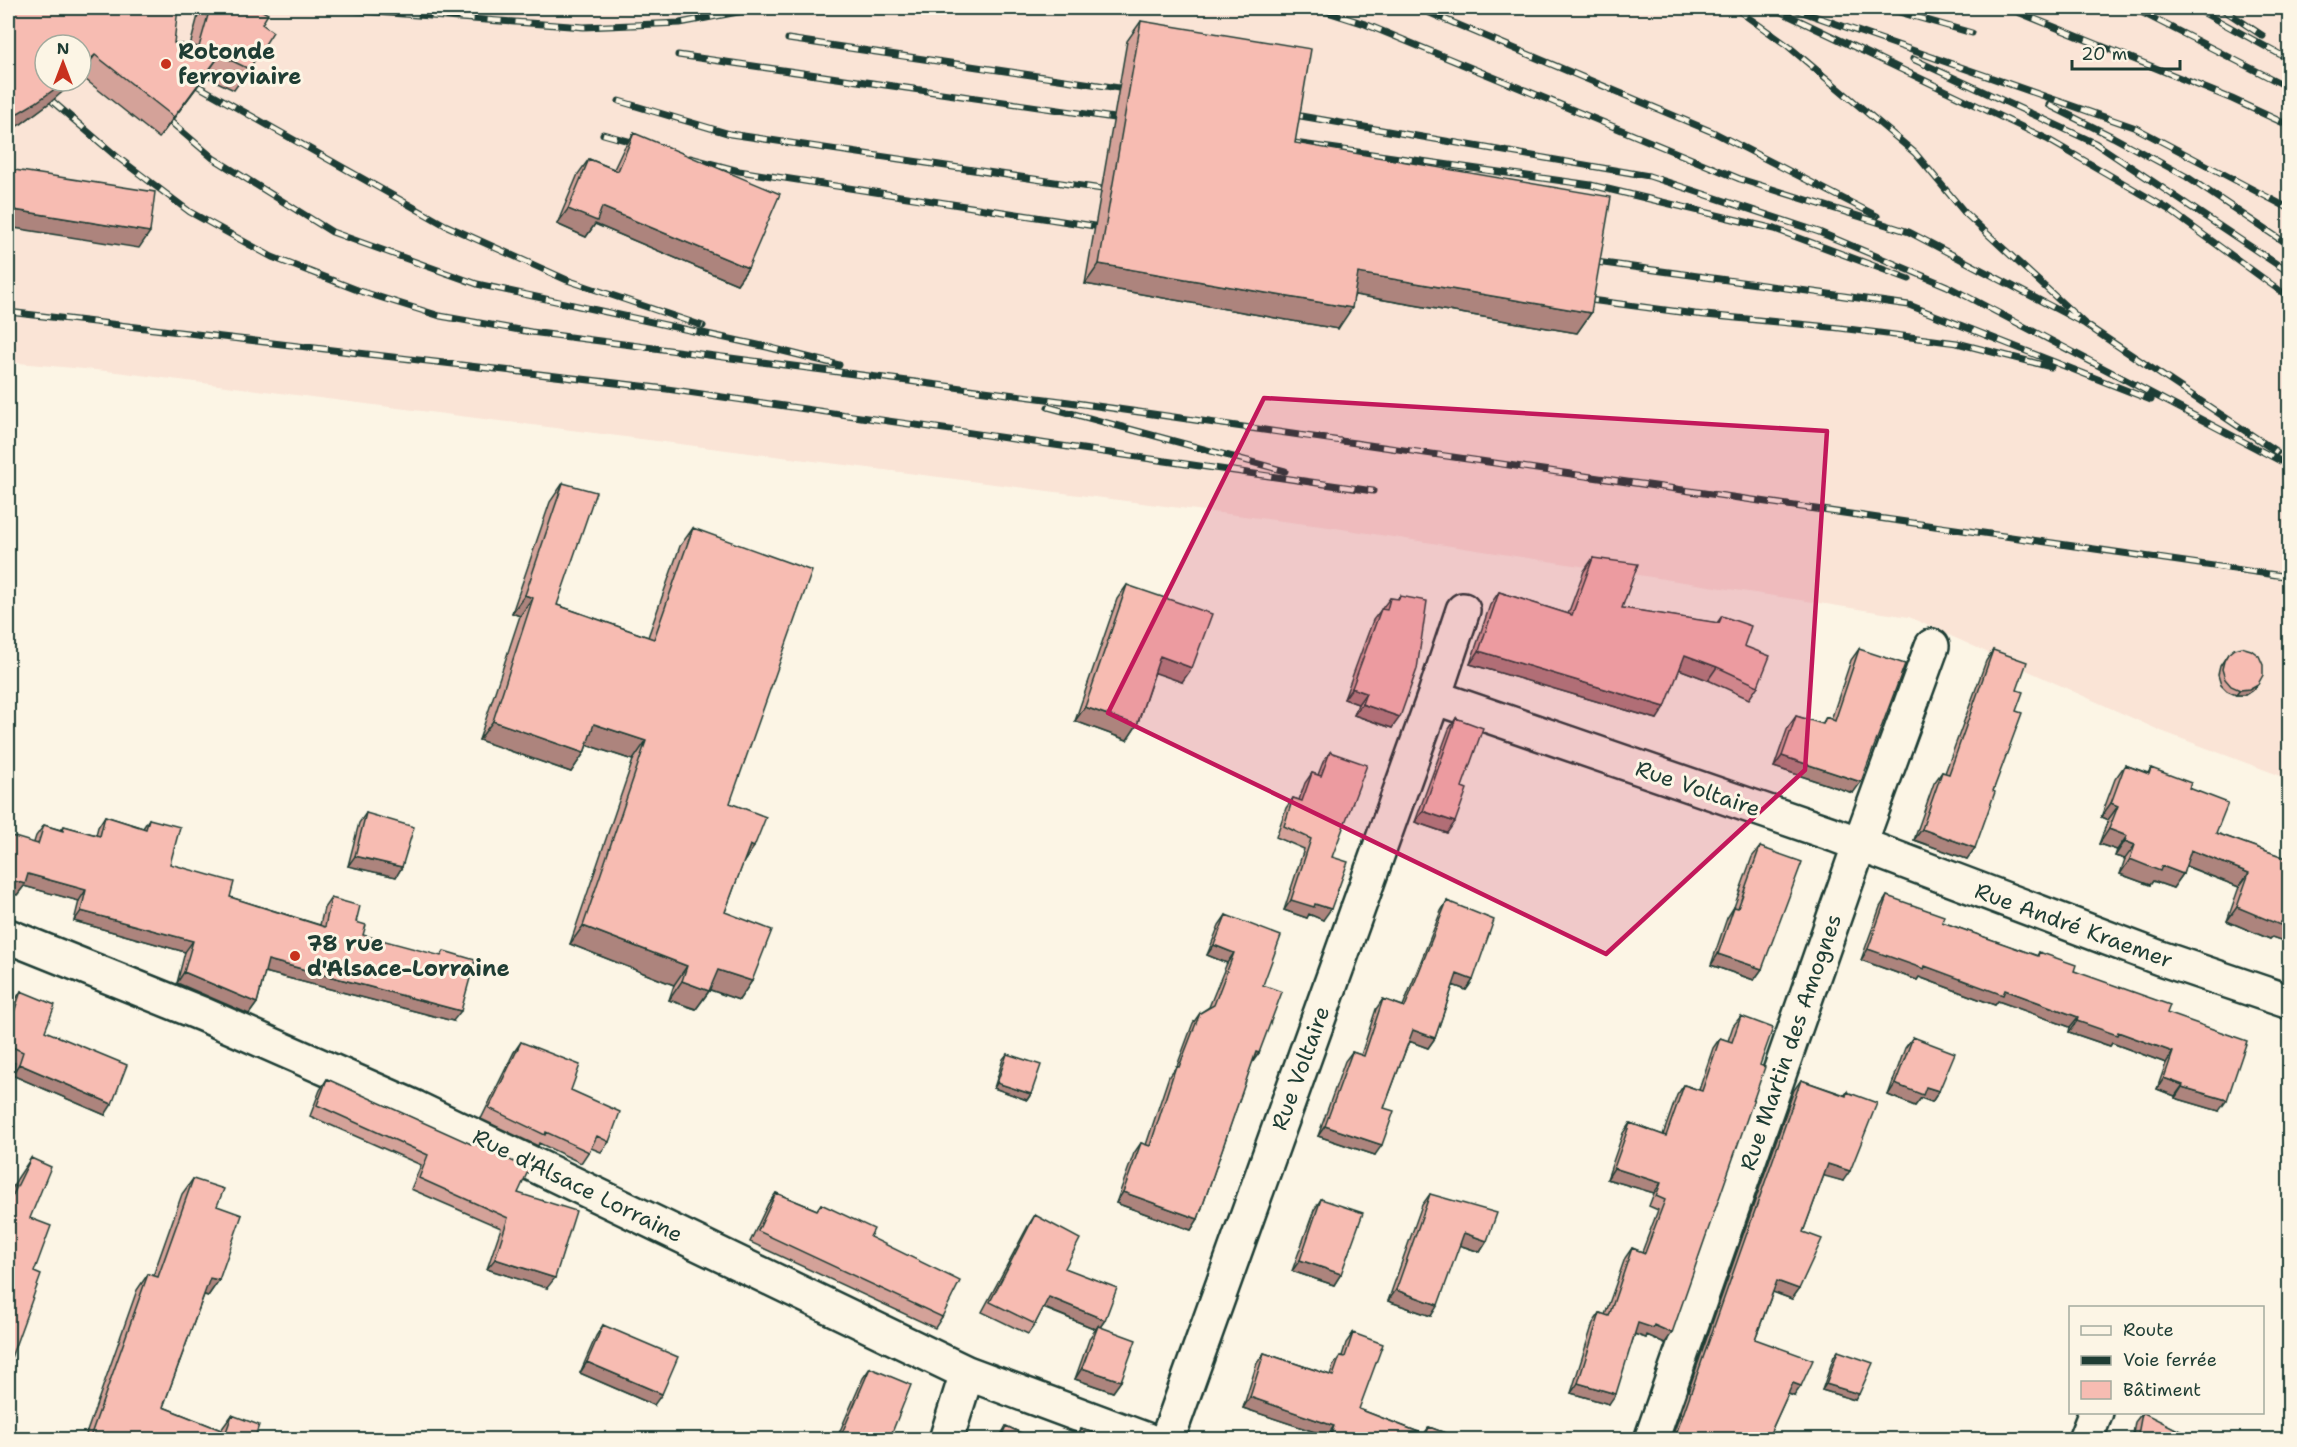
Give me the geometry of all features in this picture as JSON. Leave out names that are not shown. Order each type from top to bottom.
[{"type":"street","name":"Rue Voltaire","points":[[1167,1440],[1434,697],[1463,610]]},
{"type":"street","name":"Rue Martin des Amognes","points":[[1651,1440],[1859,846],[1932,646]]},
{"type":"street","name":"Rue Voltaire","points":[[1434,697],[1824,831],[1859,846]]},
{"type":"street","name":"Rue André Kraemer","points":[[1859,846],[2160,958],[2289,1002]]},
{"type":"street","name":"Rue d'Alsace Lorraine","points":[[8,936],[202,1014],[416,1108],[967,1372],[1147,1440]]},
{"type":"street","points":[[946,1440],[967,1372]]},
{"type":"street","points":[[2085,1440],[2096,1414]]},
{"type":"highlighted area","points":[[1264,398],[1827,431],[1805,770],[1606,954],[1108,713]]},
{"type":"shaded area","points":[[8,8],[2289,8],[2289,779],[2161,731],[1909,617],[1329,527],[117,372],[8,362]]},
{"type":"building","name":"Rotonde ferroviaire","points":[[8,8],[178,8],[174,43],[199,47],[210,8],[257,8],[268,14],[262,24],[273,32],[249,69],[220,55],[174,117],[95,55],[93,57],[93,33],[33,33],[33,93],[49,93],[8,119]]},
{"type":"building","points":[[1141,21],[1311,49],[1295,143],[1611,197],[1591,313],[1358,273],[1352,308],[1099,264]]},
{"type":"building","points":[[634,133],[780,194],[748,268],[602,207],[597,221],[568,209],[589,159],[618,171]]},
{"type":"building","points":[[8,169],[155,192],[150,232],[8,209]]},
{"type":"building","points":[[563,483],[596,492],[557,605],[654,639],[693,528],[812,571],[730,803],[766,817],[754,847],[750,845],[725,912],[772,930],[752,981],[718,970],[709,991],[682,981],[687,966],[583,926],[646,741],[594,724],[584,753],[493,721],[533,598],[525,595]]},
{"type":"building","points":[[1593,558],[1638,564],[1622,608],[1719,623],[1722,616],[1751,626],[1744,646],[1770,656],[1758,686],[1685,655],[1665,707],[1479,651],[1499,592],[1572,615]]},
{"type":"building","points":[[1127,585],[1212,614],[1192,668],[1160,656],[1137,725],[1085,707]]},
{"type":"building","points":[[1400,596],[1427,601],[1417,669],[1400,717],[1362,704],[1366,693],[1352,688],[1381,609],[1387,610],[1390,598],[1399,599]]},
{"type":"building","points":[[2241,647],[2259,656],[2263,665],[2263,675],[2258,684],[2249,689],[2240,690],[2231,686],[2225,679],[2222,669],[2228,654]]},
{"type":"building","points":[[1859,649],[1905,664],[1861,782],[1782,756],[1796,716],[1823,724],[1826,717],[1835,721]]},
{"type":"building","points":[[1993,650],[2027,662],[2017,690],[2023,692],[2016,711],[2022,713],[1975,848],[1922,829],[1942,772],[1949,774]]},
{"type":"building","points":[[1456,718],[1483,728],[1462,787],[1467,789],[1455,822],[1423,811]]},
{"type":"building","points":[[1330,752],[1367,765],[1332,857],[1348,862],[1331,909],[1291,900],[1311,839],[1284,826],[1293,798],[1302,801],[1312,773],[1321,776]]},
{"type":"building","points":[[2125,765],[2149,774],[2151,768],[2191,783],[2189,788],[2228,803],[2216,833],[2289,859],[2289,925],[2281,922],[2280,925],[2237,907],[2249,873],[2191,850],[2183,874],[2162,866],[2160,871],[2130,859],[2135,845],[2125,841],[2127,836],[2109,829],[2118,806],[2111,803]]},
{"type":"building","points":[[366,813],[414,827],[402,867],[355,856]]},
{"type":"building","points":[[105,816],[146,829],[149,819],[180,827],[170,864],[234,882],[230,897],[325,927],[331,898],[360,906],[356,922],[366,925],[363,935],[441,956],[444,951],[475,960],[461,1011],[268,960],[257,1003],[184,972],[193,941],[81,911],[86,890],[28,874],[25,884],[8,879],[8,835],[38,844],[44,825],[63,831],[64,826],[100,836]]},
{"type":"building","points":[[1760,847],[1802,862],[1762,969],[1718,954],[1734,907],[1738,908]]},
{"type":"building","points":[[1887,896],[1944,916],[1942,922],[2038,956],[2039,952],[2076,965],[2074,971],[2170,1005],[2167,1013],[2247,1041],[2227,1100],[2182,1087],[2183,1085],[2164,1078],[2173,1052],[2118,1032],[2117,1035],[2077,1021],[2078,1017],[2005,990],[2003,995],[1925,966],[1924,969],[1868,949]]},
{"type":"building","points":[[1447,901],[1494,920],[1473,980],[1457,974],[1435,1038],[1413,1030],[1384,1108],[1394,1111],[1382,1145],[1325,1126],[1352,1052],[1364,1056],[1383,999],[1405,1007]]},
{"type":"building","points":[[1226,915],[1281,936],[1263,985],[1282,992],[1259,1053],[1256,1052],[1198,1219],[1123,1192],[1141,1143],[1150,1146],[1176,1066],[1179,1067],[1200,1013],[1214,1005],[1234,953],[1214,945]]},
{"type":"building","points":[[21,991],[55,1005],[45,1031],[127,1065],[112,1104],[19,1064],[23,1052],[8,1045],[8,1031]]},
{"type":"building","points":[[1741,1016],[1773,1028],[1760,1065],[1765,1067],[1672,1333],[1654,1325],[1653,1328],[1638,1323],[1616,1394],[1578,1383],[1600,1313],[1609,1316],[1632,1248],[1645,1253],[1665,1200],[1656,1196],[1661,1183],[1614,1168],[1630,1123],[1666,1136],[1684,1085],[1702,1091],[1720,1038],[1732,1042]]},
{"type":"building","points":[[1913,1037],[1955,1053],[1939,1091],[1926,1087],[1923,1095],[1895,1084]]},
{"type":"building","points":[[521,1042],[580,1065],[571,1090],[620,1112],[609,1142],[597,1136],[589,1152],[546,1132],[545,1135],[489,1108]]},
{"type":"building","points":[[1007,1054],[1041,1065],[1031,1094],[997,1083]]},
{"type":"building","points":[[327,1079],[529,1169],[518,1193],[576,1211],[555,1278],[495,1259],[508,1218],[419,1178],[428,1155],[317,1105]]},
{"type":"building","points":[[1801,1080],[1846,1096],[1847,1092],[1877,1103],[1850,1171],[1828,1164],[1803,1232],[1822,1239],[1799,1289],[1777,1281],[1755,1339],[1813,1360],[1801,1386],[1793,1383],[1767,1440],[1674,1440]]},
{"type":"building","points":[[31,1158],[51,1167],[30,1218],[51,1226],[34,1272],[41,1275],[8,1366],[8,1205]]},
{"type":"building","points":[[193,1179],[224,1189],[217,1206],[242,1215],[219,1280],[210,1278],[163,1407],[226,1432],[232,1415],[259,1425],[254,1440],[89,1440],[148,1274],[158,1277]]},
{"type":"building","points":[[776,1193],[817,1210],[821,1204],[874,1229],[870,1237],[960,1281],[942,1317],[758,1231]]},
{"type":"building","points":[[1430,1194],[1497,1213],[1487,1241],[1464,1233],[1438,1305],[1396,1290]]},
{"type":"building","points":[[1321,1199],[1363,1213],[1341,1274],[1300,1260]]},
{"type":"building","points":[[1035,1215],[1080,1239],[1065,1268],[1117,1288],[1105,1320],[1049,1297],[1035,1324],[990,1302]]},
{"type":"building","points":[[603,1325],[678,1357],[662,1394],[587,1362]]},
{"type":"building","points":[[1098,1326],[1136,1340],[1121,1381],[1082,1368]]},
{"type":"building","points":[[1353,1333],[1383,1344],[1359,1409],[1426,1435],[1429,1427],[1464,1440],[1329,1440],[1334,1426],[1250,1397],[1264,1353],[1333,1376],[1340,1356],[1345,1357]]},
{"type":"building","points":[[1838,1351],[1873,1363],[1859,1394],[1826,1384]]},
{"type":"building","points":[[870,1368],[911,1385],[889,1440],[839,1440]]},
{"type":"building","points":[[2142,1414],[2146,1414],[2198,1440],[2137,1440]]},
{"type":"building","points":[[1006,1426],[1036,1440],[1000,1440]]},
{"type":"building","points":[[1081,1429],[1117,1440],[1078,1440]]},
{"type":"railway","points":[[320,8],[584,27],[680,23],[759,8]]},
{"type":"railway","points":[[1315,8],[1365,24],[1740,179],[1909,232],[2085,324]]},
{"type":"railway","points":[[1418,8],[1715,133],[1877,216]]},
{"type":"railway","points":[[1735,8],[1788,46],[1915,153],[1966,214],[2085,324],[2277,452]]},
{"type":"railway","points":[[1773,8],[2047,139],[2168,209],[2290,298]]},
{"type":"railway","points":[[1791,8],[2136,128],[2290,209]]},
{"type":"railway","points":[[1885,8],[1972,33]]},
{"type":"railway","points":[[2008,8],[2232,99],[2290,126]]},
{"type":"railway","points":[[2133,8],[2290,88]]},
{"type":"railway","points":[[2195,8],[2290,60]]},
{"type":"railway","points":[[2221,8],[2263,36]]},
{"type":"railway","points":[[788,39],[1119,88]]},
{"type":"railway","points":[[678,55],[1114,118]]},
{"type":"railway","points":[[1913,59],[2095,143],[2290,273]]},
{"type":"railway","points":[[198,86],[445,225],[567,280],[703,326]]},
{"type":"railway","points":[[52,101],[116,156],[190,212],[272,257],[360,291],[440,316],[531,332],[1069,402],[2290,577]]},
{"type":"railway","points":[[619,101],[730,134],[1102,189]]},
{"type":"railway","points":[[2049,105],[2187,177],[2290,246]]},
{"type":"railway","points":[[1289,114],[1649,176],[1819,232],[1947,286],[2290,466]]},
{"type":"railway","points":[[171,122],[213,158],[332,232],[477,284],[767,347],[839,365]]},
{"type":"railway","points":[[603,134],[643,145]]},
{"type":"railway","points":[[1287,142],[1591,185],[1775,229],[1909,279]]},
{"type":"railway","points":[[690,158],[739,171],[1094,226]]},
{"type":"railway","points":[[1589,261],[1909,305],[2151,400]]},
{"type":"railway","points":[[1583,299],[1695,314],[1840,328],[1957,343],[2051,367]]},
{"type":"railway","points":[[8,312],[667,389],[1373,491]]},
{"type":"railway","points":[[1048,407],[1285,471]]},
{"type":"place","name":"Rotonde ferroviaire","points":[[166,64]]},
{"type":"place","name":"78 rue d'Alsace-Lorraine","points":[[295,956]]}]
